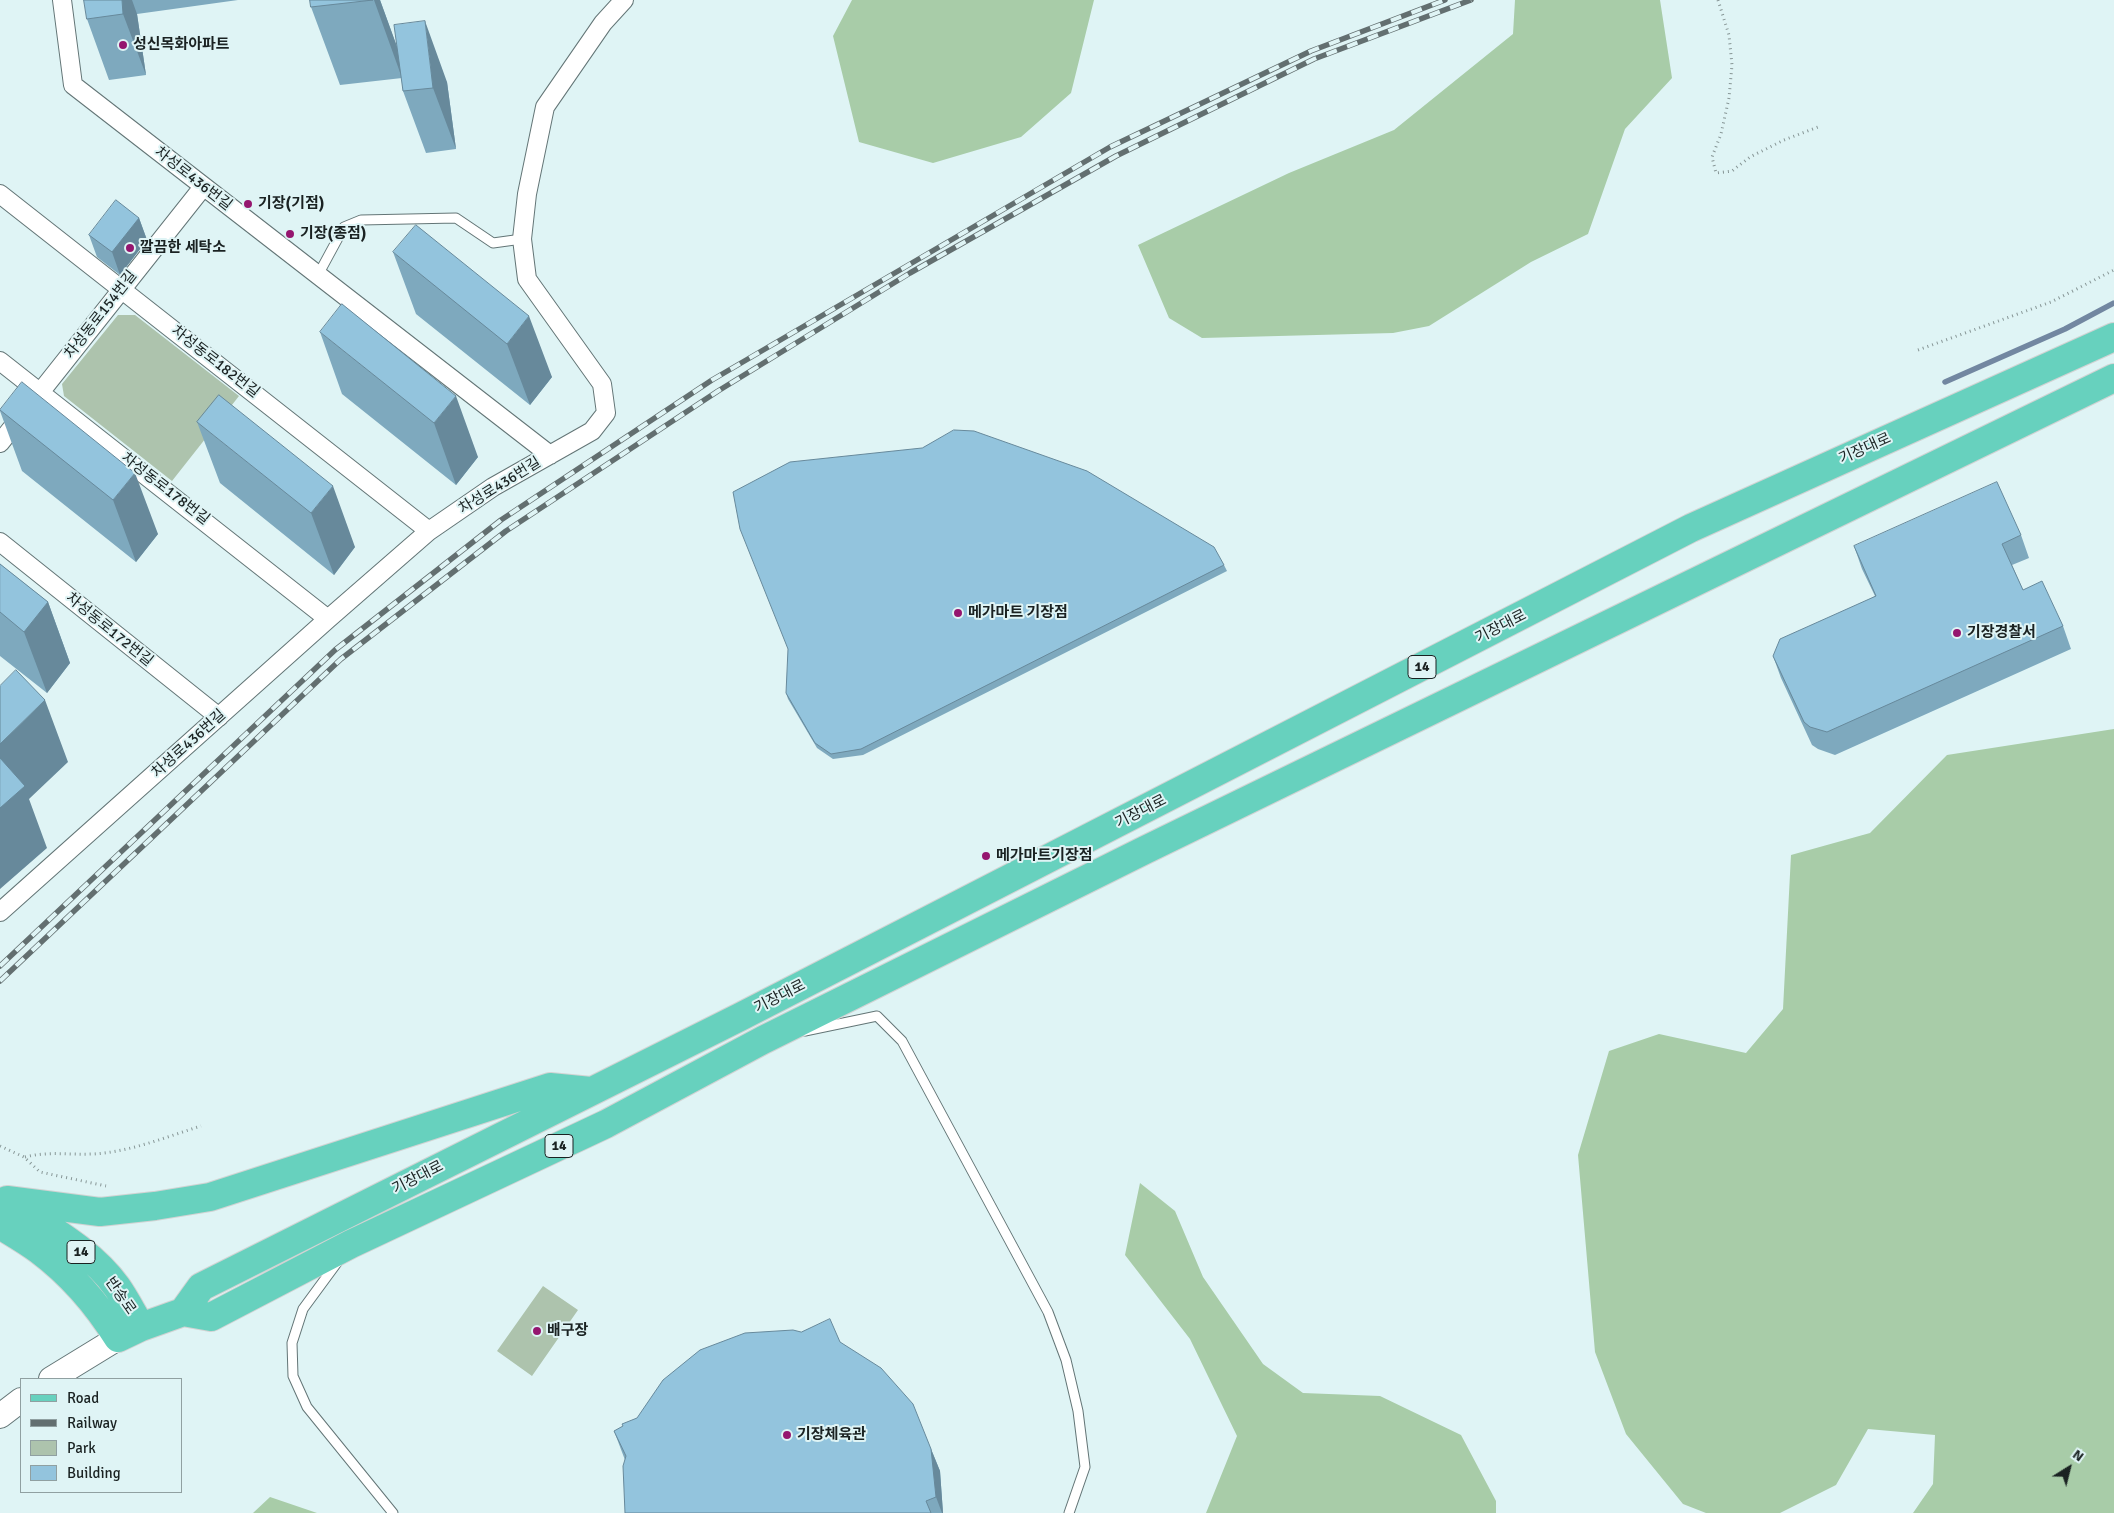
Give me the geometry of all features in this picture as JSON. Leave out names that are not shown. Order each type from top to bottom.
[{"type":"main road","name":"기장대로","points":[[183,1312],[201,1288],[740,1018],[1691,528],[2114,337]]},
{"type":"main road","name":"기장대로","points":[[53,1378],[129,1333],[183,1312],[211,1317],[351,1244],[606,1124],[763,1040],[1225,811],[2114,378]]},
{"type":"main road","points":[[2,1208],[100,1212],[210,1197],[550,1087],[591,1091]]},
{"type":"main road","name":"반송로","points":[[2,1208],[58,1234],[94,1262],[117,1286],[129,1333]]},
{"type":"main road","points":[[0,1416],[20,1401]]},
{"type":"street","name":"차성로436번길","points":[[0,912],[429,531],[493,487],[550,455],[73,85],[62,0]]},
{"type":"street","points":[[550,455],[592,431],[606,413],[602,384],[527,279],[522,239],[526,194],[545,107],[603,23],[624,0]]},
{"type":"street","name":"차성동로154번길","points":[[0,443],[203,187]]},
{"type":"street","name":"차성동로182번길","points":[[0,194],[429,531]]},
{"type":"street","name":"차성동로178번길","points":[[0,361],[41,391],[328,619]]},
{"type":"street","name":"차성동로172번길","points":[[0,542],[219,717]]},
{"type":"lane","points":[[318,276],[344,227],[361,220],[456,218],[494,243],[522,239]]},
{"type":"lane","points":[[763,1040],[877,1016],[902,1041],[1048,1312],[1066,1360],[1078,1411],[1086,1467],[1069,1513]]},
{"type":"lane","points":[[351,1244],[303,1309],[292,1343],[293,1376],[307,1407],[393,1513]]},
{"type":"path","points":[[1718,0],[1729,35],[1732,64],[1729,98],[1723,125],[1712,157],[1716,173],[1732,171],[1750,157],[1767,148],[1818,127]]},
{"type":"path","points":[[1918,350],[2051,302],[2114,270]]},
{"type":"path","points":[[24,1157],[42,1152],[94,1154],[138,1147],[201,1126]]},
{"type":"path","points":[[0,1146],[24,1157],[40,1172],[108,1187]]},
{"type":"green space","points":[[852,0],[1094,0],[1071,93],[1021,137],[933,163],[859,142],[833,36]]},
{"type":"green space","points":[[1515,0],[1660,0],[1672,78],[1625,129],[1588,234],[1531,262],[1429,326],[1393,333],[1202,338],[1169,318],[1138,245],[1289,173],[1394,130],[1513,34]]},
{"type":"green space","points":[[118,315],[135,315],[239,396],[172,481],[64,396],[62,384]]},
{"type":"green space","points":[[2114,729],[2114,1513],[1913,1513],[1933,1484],[1935,1435],[1868,1429],[1836,1485],[1780,1513],[1706,1513],[1683,1504],[1626,1434],[1595,1352],[1578,1155],[1609,1051],[1659,1034],[1746,1053],[1783,1009],[1791,855],[1870,833],[1947,755]]},
{"type":"green space","points":[[1140,1183],[1175,1211],[1203,1277],[1263,1364],[1303,1393],[1380,1396],[1461,1435],[1496,1501],[1496,1513],[1206,1513],[1237,1436],[1190,1339],[1125,1255]]},
{"type":"green space","name":"배구장","points":[[543,1286],[578,1310],[532,1376],[497,1351]]},
{"type":"green space","points":[[270,1497],[317,1513],[253,1513]]},
{"type":"building","points":[[84,0],[122,0],[123,14],[87,19]]},
{"type":"building","points":[[310,0],[373,0],[311,7]]},
{"type":"building","points":[[425,21],[433,88],[403,91],[394,25]]},
{"type":"building","points":[[116,200],[139,218],[112,252],[89,235]]},
{"type":"building","points":[[416,225],[529,316],[507,344],[393,252]]},
{"type":"building","points":[[342,304],[456,396],[434,423],[320,332]]},
{"type":"building","points":[[22,382],[135,473],[113,500],[0,410]]},
{"type":"building","points":[[219,395],[333,486],[311,513],[197,422]]},
{"type":"building","name":"메가마트 기장점","points":[[954,430],[974,431],[1087,471],[1214,547],[1224,565],[861,749],[831,754],[815,743],[786,693],[788,649],[740,529],[733,492],[790,462],[922,448]]},
{"type":"building","name":"기장경찰서","points":[[1997,482],[2021,535],[2002,544],[2023,590],[2042,581],[2063,626],[1827,732],[1810,727],[1804,722],[1773,656],[1780,639],[1876,596],[1854,546]]},
{"type":"building","points":[[0,564],[48,602],[24,632],[0,612]]},
{"type":"building","points":[[16,670],[45,700],[0,744],[0,686]]},
{"type":"building","points":[[0,758],[25,786],[0,808]]},
{"type":"building","name":"기장체육관","points":[[830,1319],[840,1342],[881,1368],[913,1404],[931,1449],[936,1497],[926,1501],[931,1513],[625,1513],[623,1466],[626,1456],[614,1431],[623,1426],[622,1424],[637,1418],[663,1380],[700,1350],[745,1333],[793,1330],[801,1332]]},
{"type":"waterway","points":[[1945,382],[2065,329],[2114,303]]},
{"type":"railway","points":[[0,966],[335,650],[501,520],[712,380],[1110,147],[1311,51],[1445,0]]},
{"type":"railway","points":[[0,981],[341,659],[506,531],[718,391],[910,273],[1116,156],[1314,59],[1471,0]]},
{"type":"place","name":"성신목화아파트","points":[[123,45]]},
{"type":"place","name":"기장(기점)","points":[[248,204]]},
{"type":"place","name":"기장(종점)","points":[[290,234]]},
{"type":"place","name":"깔끔한 세탁소","points":[[130,248]]},
{"type":"place","name":"메가마트 기장점","points":[[958,613]]},
{"type":"place","name":"기장경찰서","points":[[1957,633]]},
{"type":"place","name":"메가마트기장점","points":[[986,856]]},
{"type":"place","name":"배구장","points":[[537,1331]]},
{"type":"place","name":"기장체육관","points":[[787,1435]]}]
